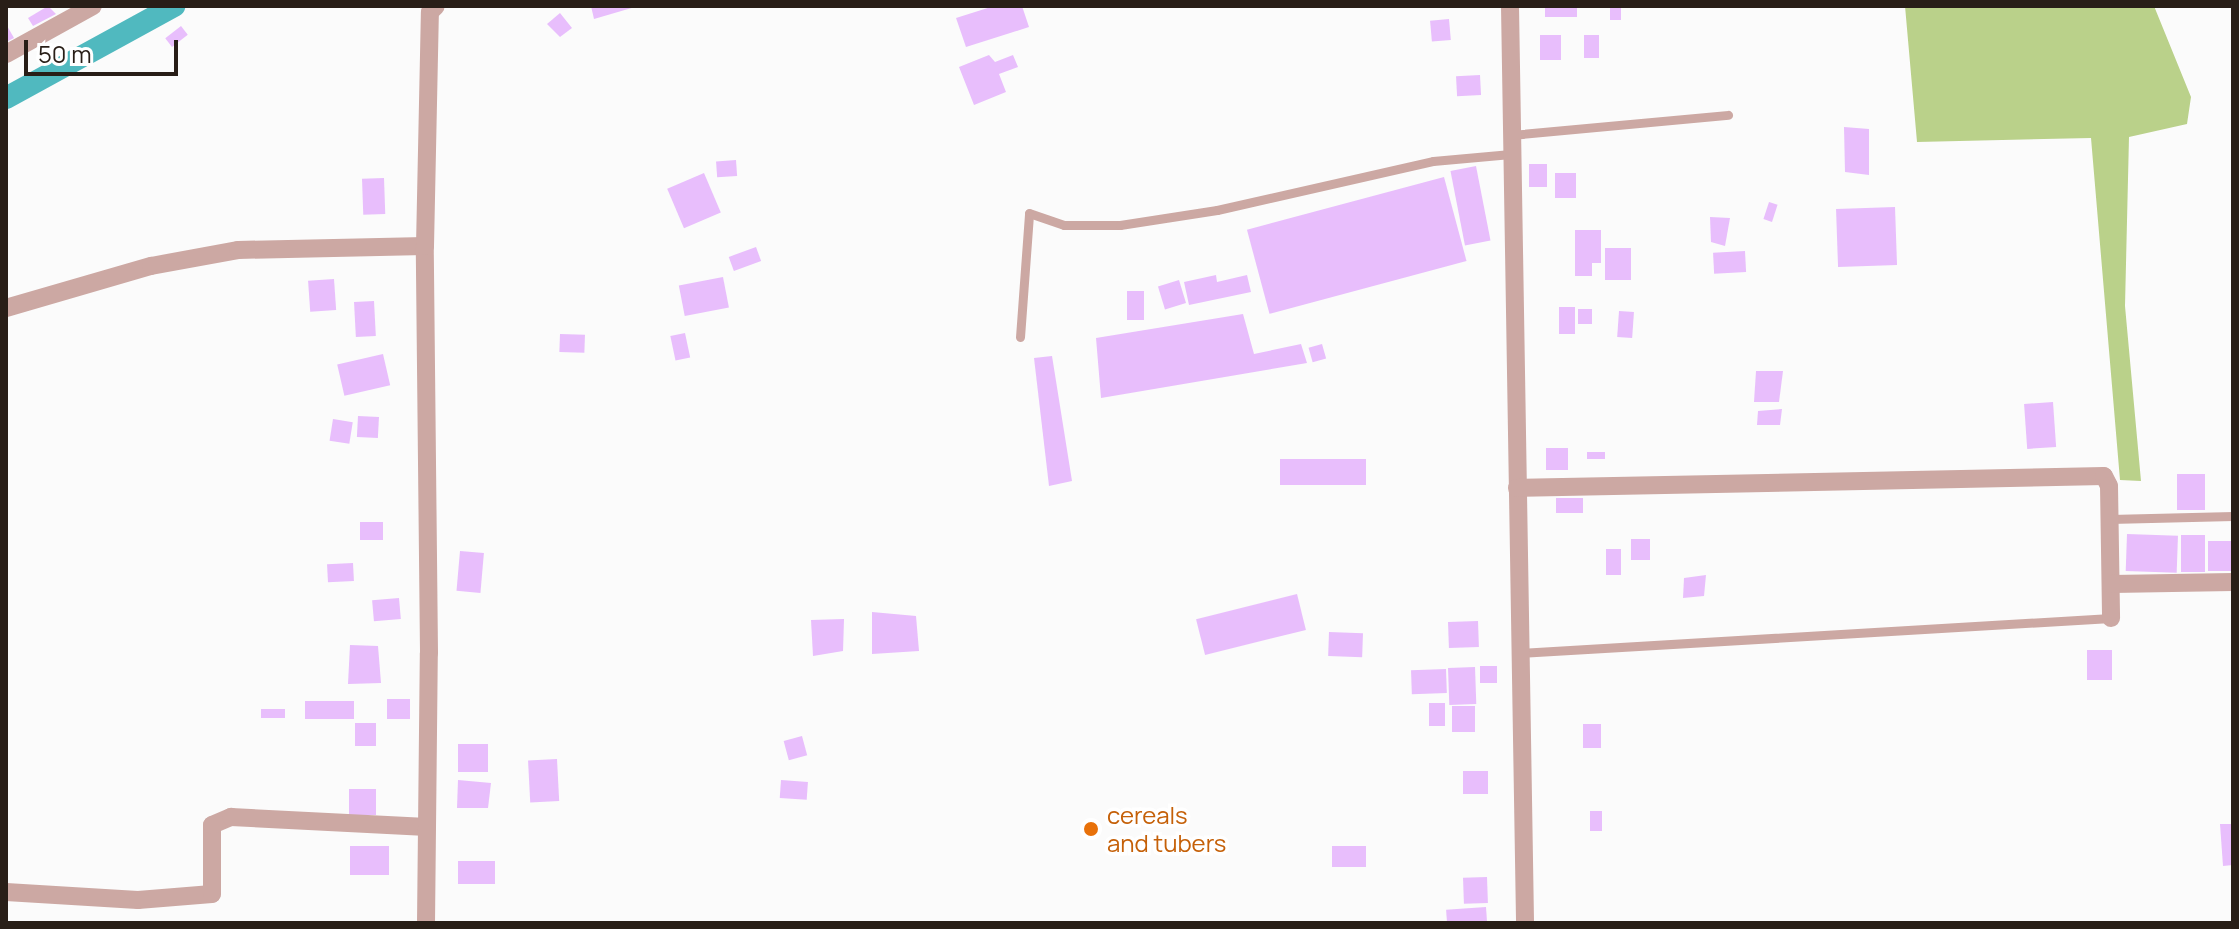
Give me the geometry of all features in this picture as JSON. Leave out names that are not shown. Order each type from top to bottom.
[{"type":"street","points":[[6,54],[93,6]]},
{"type":"street","points":[[426,923],[425,246],[430,12],[436,6]]},
{"type":"street","points":[[1510,6],[1525,923]]},
{"type":"street","points":[[6,308],[151,266],[238,250],[425,246]]},
{"type":"street","points":[[1517,488],[2104,476],[2110,519],[2111,618]]},
{"type":"street","points":[[2112,584],[2233,582]]},
{"type":"street","points":[[6,892],[138,900],[212,894],[212,825],[231,817],[427,827]]},
{"type":"lane","points":[[1020,337],[1029,213],[1064,225],[1120,225],[1217,210],[1511,144],[1728,115]]},
{"type":"lane","points":[[2110,519],[2233,516]]},
{"type":"lane","points":[[1520,653],[2111,618]]},
{"type":"green space","points":[[1905,6],[2154,6],[2191,97],[2187,124],[2129,137],[2125,306],[2141,481],[2120,480],[2091,138],[1917,142]]},
{"type":"building","points":[[48,6],[56,14],[33,26],[28,18]]},
{"type":"building","points":[[591,6],[635,6],[635,7],[594,19]]},
{"type":"building","points":[[994,6],[1022,6],[1029,27],[966,47],[956,18]]},
{"type":"building","points":[[1545,6],[1577,6],[1577,17],[1545,17]]},
{"type":"building","points":[[1610,6],[1621,6],[1621,20],[1610,20]]},
{"type":"building","points":[[560,13],[572,28],[560,37],[547,24]]},
{"type":"building","points":[[1449,19],[1451,40],[1432,42],[1430,21]]},
{"type":"building","points":[[6,24],[14,38],[6,42]]},
{"type":"building","points":[[181,26],[188,35],[172,47],[165,38]]},
{"type":"building","points":[[1540,35],[1561,35],[1561,60],[1540,60]]},
{"type":"building","points":[[1584,35],[1599,35],[1599,58],[1584,58]]},
{"type":"building","points":[[989,55],[995,62],[1013,55],[1018,67],[999,74],[1006,92],[974,105],[959,67]]},
{"type":"building","points":[[1480,75],[1481,95],[1457,96],[1456,76]]},
{"type":"building","points":[[1844,127],[1869,129],[1869,175],[1845,172]]},
{"type":"building","points":[[736,160],[737,176],[717,177],[716,161]]},
{"type":"building","points":[[1529,164],[1547,164],[1547,187],[1529,187]]},
{"type":"building","points":[[1476,166],[1491,241],[1465,246],[1450,171]]},
{"type":"building","points":[[704,173],[721,213],[684,228],[667,189]]},
{"type":"building","points":[[1555,173],[1576,173],[1576,198],[1555,198]]},
{"type":"building","points":[[1444,177],[1467,261],[1269,314],[1247,230]]},
{"type":"building","points":[[384,178],[385,214],[363,215],[362,179]]},
{"type":"building","points":[[1769,202],[1778,205],[1772,222],[1763,219]]},
{"type":"building","points":[[1895,207],[1897,265],[1838,267],[1836,209]]},
{"type":"building","points":[[1710,217],[1730,218],[1725,246],[1711,242]]},
{"type":"building","points":[[1575,230],[1601,230],[1601,263],[1592,263],[1592,276],[1575,276]]},
{"type":"building","points":[[756,247],[761,261],[734,271],[729,257]]},
{"type":"building","points":[[1605,248],[1631,248],[1631,280],[1605,280]]},
{"type":"building","points":[[1745,251],[1746,272],[1714,274],[1713,253]]},
{"type":"building","points":[[1216,275],[1217,282],[1247,275],[1251,292],[1189,305],[1184,282]]},
{"type":"building","points":[[723,277],[729,307],[685,316],[679,286]]},
{"type":"building","points":[[334,279],[336,310],[310,312],[308,281]]},
{"type":"building","points":[[1179,280],[1186,303],[1165,309],[1158,286]]},
{"type":"building","points":[[1127,291],[1144,291],[1144,320],[1127,320]]},
{"type":"building","points":[[374,301],[376,336],[356,337],[354,302]]},
{"type":"building","points":[[1559,307],[1575,307],[1575,334],[1559,334]]},
{"type":"building","points":[[1578,309],[1592,309],[1592,324],[1578,324]]},
{"type":"building","points":[[1619,311],[1634,312],[1632,338],[1617,337]]},
{"type":"building","points":[[1243,314],[1254,354],[1301,344],[1307,363],[1101,398],[1096,338]]},
{"type":"building","points":[[685,333],[690,357],[676,361],[670,336]]},
{"type":"building","points":[[560,334],[585,335],[584,353],[559,352]]},
{"type":"building","points":[[1322,344],[1326,358],[1313,362],[1309,348]]},
{"type":"building","points":[[383,354],[390,385],[344,396],[337,365]]},
{"type":"building","points":[[1052,356],[1072,481],[1049,486],[1034,358]]},
{"type":"building","points":[[1756,371],[1783,371],[1779,402],[1754,402]]},
{"type":"building","points":[[2053,402],[2056,447],[2027,449],[2024,404]]},
{"type":"building","points":[[1782,409],[1780,425],[1757,425],[1758,411]]},
{"type":"building","points":[[358,416],[379,417],[378,438],[357,437]]},
{"type":"building","points":[[333,419],[353,422],[349,444],[330,441]]},
{"type":"building","points":[[1546,448],[1568,448],[1568,470],[1546,470]]},
{"type":"building","points":[[1587,452],[1605,452],[1605,459],[1587,459]]},
{"type":"building","points":[[1280,459],[1366,459],[1366,485],[1280,485]]},
{"type":"building","points":[[2177,474],[2205,474],[2205,510],[2177,510]]},
{"type":"building","points":[[1556,498],[1583,498],[1583,513],[1556,513]]},
{"type":"building","points":[[360,522],[383,522],[383,540],[360,540]]},
{"type":"building","points":[[2127,534],[2178,536],[2177,573],[2126,571]]},
{"type":"building","points":[[2181,535],[2205,535],[2205,572],[2181,572]]},
{"type":"building","points":[[1631,539],[1650,539],[1650,560],[1631,560]]},
{"type":"building","points":[[2208,541],[2232,541],[2232,571],[2208,571]]},
{"type":"building","points":[[1606,549],[1621,549],[1621,575],[1606,575]]},
{"type":"building","points":[[460,551],[484,553],[480,593],[457,591]]},
{"type":"building","points":[[353,563],[354,581],[328,582],[327,564]]},
{"type":"building","points":[[1706,575],[1704,596],[1683,598],[1684,578]]},
{"type":"building","points":[[1297,594],[1306,630],[1205,655],[1196,619]]},
{"type":"building","points":[[399,598],[401,619],[374,621],[372,600]]},
{"type":"building","points":[[872,612],[916,616],[919,651],[872,654]]},
{"type":"building","points":[[844,619],[843,651],[813,656],[811,620]]},
{"type":"building","points":[[1478,621],[1479,647],[1449,648],[1448,622]]},
{"type":"building","points":[[1329,632],[1363,633],[1362,657],[1328,656]]},
{"type":"building","points":[[350,645],[378,646],[381,683],[348,684]]},
{"type":"building","points":[[2087,650],[2112,650],[2112,680],[2087,680]]},
{"type":"building","points":[[1480,666],[1497,666],[1497,683],[1480,683]]},
{"type":"building","points":[[1475,667],[1476,704],[1449,705],[1448,668]]},
{"type":"building","points":[[1446,669],[1447,693],[1412,694],[1411,670]]},
{"type":"building","points":[[387,699],[410,699],[410,719],[387,719]]},
{"type":"building","points":[[305,701],[354,701],[354,719],[305,719]]},
{"type":"building","points":[[1429,703],[1445,703],[1445,726],[1429,726]]},
{"type":"building","points":[[1452,706],[1475,706],[1475,732],[1452,732]]},
{"type":"building","points":[[261,709],[285,709],[285,718],[261,718]]},
{"type":"building","points":[[355,723],[376,723],[376,746],[355,746]]},
{"type":"building","points":[[1583,724],[1601,724],[1601,748],[1583,748]]},
{"type":"building","points":[[802,736],[807,755],[789,760],[784,741]]},
{"type":"building","points":[[458,744],[488,744],[488,772],[458,772]]},
{"type":"building","points":[[557,759],[559,801],[530,802],[528,761]]},
{"type":"building","points":[[1463,771],[1488,771],[1488,794],[1463,794]]},
{"type":"building","points":[[458,780],[491,783],[488,808],[457,808]]},
{"type":"building","points":[[781,780],[808,782],[807,800],[780,798]]},
{"type":"building","points":[[349,789],[376,789],[376,815],[349,815]]},
{"type":"building","points":[[1590,811],[1602,811],[1602,831],[1590,831]]},
{"type":"building","points":[[2220,824],[2233,824],[2233,865],[2223,866]]},
{"type":"building","points":[[350,846],[389,846],[389,875],[350,875]]},
{"type":"building","points":[[1332,846],[1366,846],[1366,867],[1332,867]]},
{"type":"building","points":[[458,861],[495,861],[495,884],[458,884]]},
{"type":"building","points":[[1487,877],[1488,903],[1464,904],[1463,878]]},
{"type":"building","points":[[1486,907],[1487,923],[1447,923],[1446,910]]},
{"type":"waterway","points":[[6,98],[174,6]]},
{"type":"place","name":"cereals and tubers","points":[[1091,829]]}]
